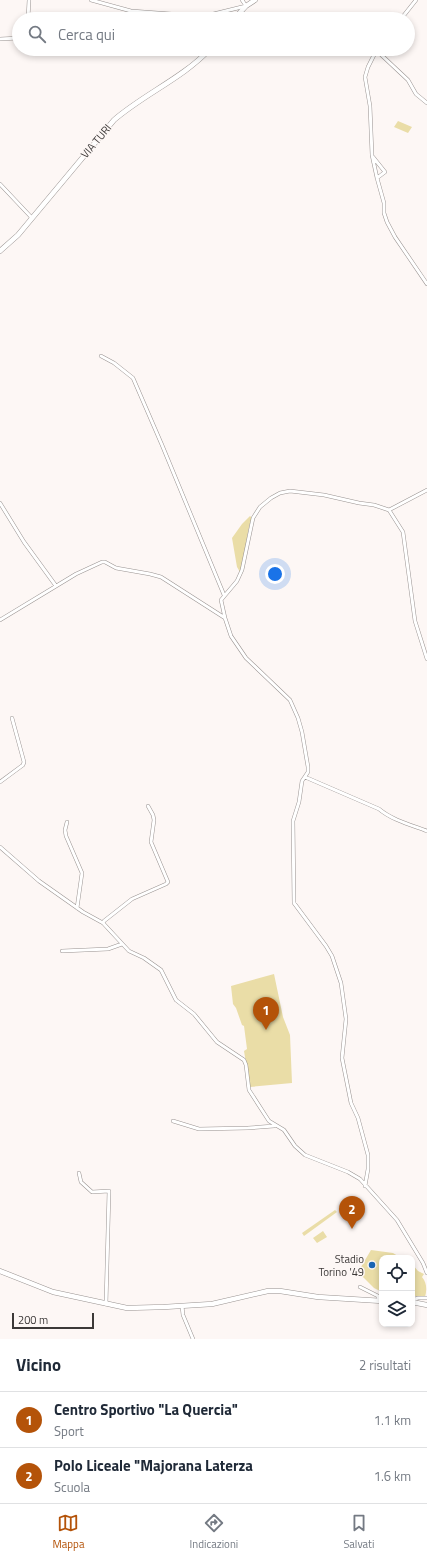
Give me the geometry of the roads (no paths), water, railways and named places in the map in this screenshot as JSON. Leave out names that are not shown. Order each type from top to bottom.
[{"type":"main road","points":[[240,12],[255,0]]},
{"type":"main road","name":"VIA TURI","points":[[0,251],[13,241],[114,120],[192,66],[203,56]]},
{"type":"main road","points":[[0,1271],[53,1292],[127,1308],[212,1304],[268,1291],[280,1291],[318,1297],[379,1300]]},
{"type":"main road","points":[[415,1302],[427,1305]]},
{"type":"street","points":[[28,12],[29,0]]},
{"type":"street","points":[[90,0],[131,11],[144,12]]},
{"type":"street","points":[[222,12],[246,6],[242,0]]},
{"type":"street","points":[[407,12],[416,0]]},
{"type":"street","points":[[0,39],[12,38]]},
{"type":"street","points":[[374,56],[364,77],[370,106],[372,155],[384,203],[384,213],[387,222],[406,254],[427,284]]},
{"type":"street","points":[[383,56],[408,80],[416,94],[427,103]]},
{"type":"street","points":[[372,155],[385,172],[377,178]]},
{"type":"street","points":[[0,184],[32,218]]},
{"type":"street","points":[[101,356],[118,365],[133,378],[224,596]]},
{"type":"street","points":[[388,510],[427,490]]},
{"type":"street","points":[[365,1186],[368,1169],[368,1154],[358,1118],[351,1103],[342,1058],[346,1019],[341,983],[332,956],[294,904],[293,821],[299,802],[302,781],[308,772],[302,732],[290,700],[246,658],[231,636],[225,618],[222,600],[237,582],[242,570],[253,518],[260,507],[276,494],[290,491],[324,495],[374,505],[388,510],[403,532],[415,621],[427,659]]},
{"type":"street","points":[[0,503],[24,542],[56,586]]},
{"type":"street","points":[[0,620],[80,572],[99,563],[105,562],[116,568],[161,577],[225,618]]},
{"type":"street","points":[[0,782],[23,765],[24,762],[12,718]]},
{"type":"street","points":[[305,777],[378,809],[394,818],[427,831]]},
{"type":"street","points":[[103,923],[132,899],[168,882],[151,842],[154,820],[148,806]]},
{"type":"street","points":[[67,822],[65,830],[66,836],[82,873],[79,905],[77,908]]},
{"type":"street","points":[[0,847],[32,875],[82,912],[103,923],[131,952],[144,958],[161,970],[176,1000],[194,1014],[217,1042],[244,1060],[249,1090],[267,1119],[275,1126],[286,1132],[295,1146],[305,1155],[348,1172],[360,1179],[368,1190],[397,1220],[423,1263],[427,1273]]},
{"type":"street","points":[[62,951],[108,949],[122,944]]},
{"type":"street","points":[[173,1121],[199,1129],[275,1126]]},
{"type":"street","points":[[79,1173],[81,1182],[92,1192],[109,1190],[106,1304]]},
{"type":"street","points":[[423,1263],[427,1262]]},
{"type":"street","points":[[360,1287],[378,1296],[379,1298]]},
{"type":"street","points":[[415,1300],[427,1298]]},
{"type":"street","points":[[182,1306],[183,1315],[193,1339]]},
{"type":"place","name":"Centro Sportivo \"La Quercia\"","points":[[266,1030]]},
{"type":"place","name":"Polo Liceale \"Majorana Laterza","points":[[352,1229]]},
{"type":"place","name":"Stadio Torino '49","points":[[372,1265]]}]
